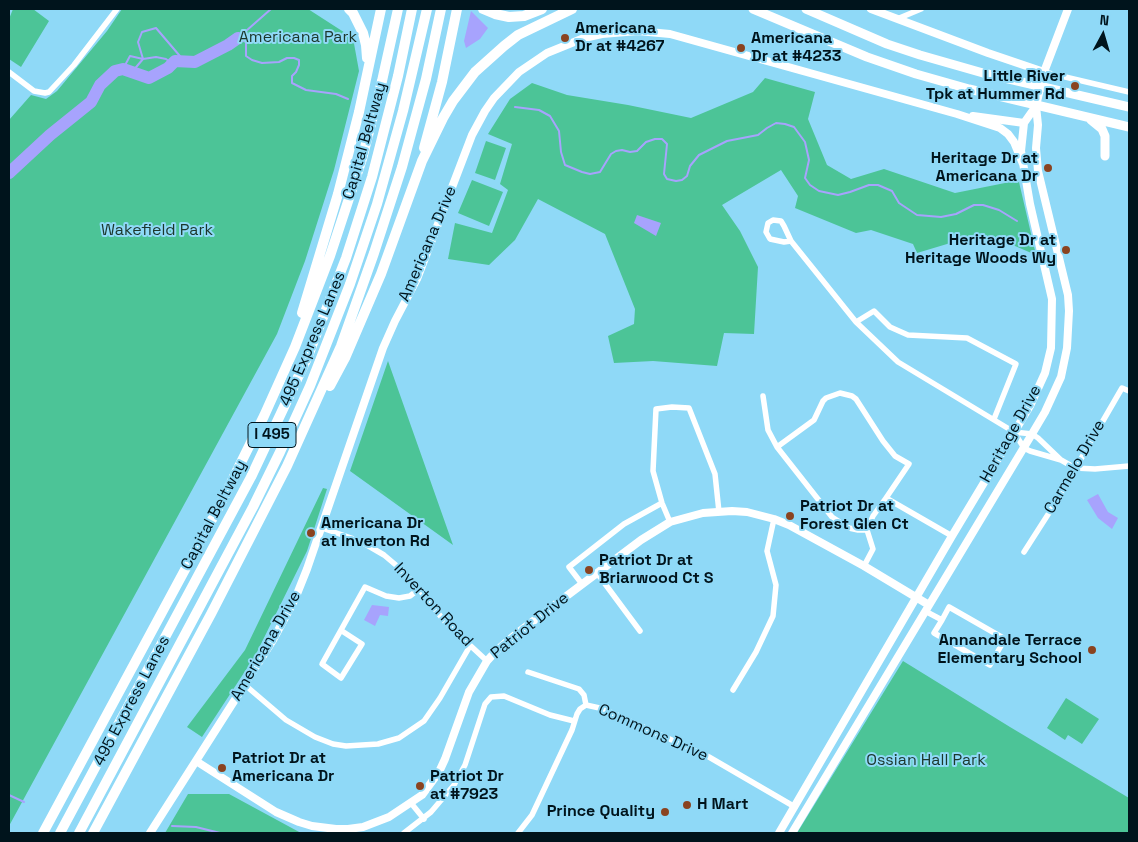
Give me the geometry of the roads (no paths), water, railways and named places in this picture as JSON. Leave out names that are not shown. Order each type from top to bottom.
[{"type":"highway","points":[[349,9],[359,23],[366,45],[367,66],[358,112]]},
{"type":"highway","points":[[282,379],[325,238],[358,112],[381,9]]},
{"type":"highway","name":"Capital Beltway","points":[[44,833],[222,500],[282,379],[319,286],[353,188],[373,118],[398,9]]},
{"type":"highway","name":"495 Express Lanes","points":[[60,833],[251,477],[308,356],[346,258],[372,177],[398,76],[412,9]]},
{"type":"highway","name":"495 Express Lanes","points":[[79,833],[249,514],[310,386],[350,284],[380,194],[403,111],[427,9]]},
{"type":"highway","name":"I 495","points":[[93,833],[216,605],[288,466],[341,346],[374,253],[417,115],[441,9]]},
{"type":"highway","points":[[422,161],[424,144],[442,82],[458,9]]},
{"type":"highway","points":[[483,9],[509,17],[524,16],[542,9]]},
{"type":"highway","points":[[288,466],[342,365],[366,312],[382,274],[422,161],[453,101],[464,85],[488,58],[518,35],[572,9]]},
{"type":"main road","points":[[753,9],[893,66],[940,82],[1129,127]]},
{"type":"main road","points":[[806,9],[920,56],[1129,107]]},
{"type":"main road","points":[[1087,117],[1102,129],[1105,136],[1105,156]]},
{"type":"street","points":[[9,72],[34,91],[45,93],[53,90],[117,9]]},
{"type":"street","points":[[871,9],[1044,72],[1129,92]]},
{"type":"street","points":[[897,19],[921,9]]},
{"type":"street","points":[[1036,106],[1044,72],[1068,9]]},
{"type":"street","name":"Americana Drive","points":[[150,833],[277,634],[295,599],[322,528],[383,348],[417,279],[474,130],[494,98],[505,85],[533,62],[563,46],[584,38],[619,32],[670,34],[1000,128],[1014,142],[1023,164]]},
{"type":"street","name":"Heritage Drive","points":[[779,833],[1030,406],[1045,373],[1051,348],[1053,313],[1050,287],[1030,204],[1021,151],[1024,123],[1036,106]]},
{"type":"street","name":"Heritage Drive","points":[[792,833],[1024,448],[1045,412],[1060,377],[1067,348],[1069,311],[1066,283],[1038,171],[1036,106]]},
{"type":"street","name":"Americana Drive","points":[[956,114],[1024,123]]},
{"type":"street","points":[[791,240],[784,242],[770,239],[766,232],[768,223],[773,220],[781,221],[791,240],[856,322],[898,362],[1014,432],[1024,448],[1061,460],[1075,468],[1095,469],[1129,466]]},
{"type":"street","points":[[856,322],[874,311],[890,327],[908,335],[967,338],[1016,364],[994,419]]},
{"type":"street","name":"Carmelo Drive","points":[[1024,552],[1122,388],[1129,391]]},
{"type":"street","points":[[777,447],[814,420],[826,398],[840,393],[856,399],[895,456],[909,464],[873,516],[867,530],[873,549],[864,566]]},
{"type":"street","points":[[763,396],[768,430],[777,447],[832,517],[849,528],[867,530]]},
{"type":"street","points":[[670,522],[662,503],[654,471],[656,409],[672,407],[689,408],[715,474],[719,512]]},
{"type":"street","points":[[1014,432],[1032,434],[1061,460]]},
{"type":"street","points":[[886,498],[952,536]]},
{"type":"street","points":[[582,584],[569,566],[624,524],[662,503]]},
{"type":"street","name":"Patriot Drive","points":[[196,761],[286,817],[324,831],[363,827],[389,818],[422,795],[439,772],[469,692],[487,661],[516,634],[641,540],[670,522],[703,513],[747,512],[789,525],[864,566],[917,598],[927,608]]},
{"type":"street","points":[[733,690],[756,652],[773,616],[776,585],[766,551],[774,519]]},
{"type":"street","name":"Inverton Road","points":[[322,528],[348,536],[372,548],[397,566],[419,589],[446,623],[487,661]]},
{"type":"street","points":[[597,574],[640,631]]},
{"type":"street","points":[[342,631],[362,644],[341,678],[322,664],[365,587],[386,596],[399,598],[410,596],[419,589]]},
{"type":"street","points":[[950,606],[1005,639],[990,665],[934,633],[942,620],[950,606]]},
{"type":"street","points":[[927,608],[942,620]]},
{"type":"street","points":[[244,685],[286,720],[315,737],[333,744],[346,746],[378,744],[400,738],[424,721],[440,698],[470,646]]},
{"type":"street","points":[[528,672],[579,689],[584,695],[586,705]]},
{"type":"street","points":[[404,833],[439,805],[462,772],[482,710],[491,698],[504,696],[550,715],[574,720]]},
{"type":"street","name":"Commons Drive","points":[[518,833],[536,808],[572,730],[574,720],[580,708],[586,705],[604,709],[695,750],[795,807]]},
{"type":"street","points":[[411,804],[424,818]]},
{"type":"street","points":[[795,807],[804,812]]},
{"type":"waterway","points":[[271,9],[238,38],[246,42],[246,56],[262,63],[279,62],[287,58],[299,60],[296,72],[292,76],[292,83],[306,90],[336,94],[348,99]]},
{"type":"waterway","points":[[132,72],[143,59],[138,42],[142,32],[156,28],[185,62]]},
{"type":"waterway","points":[[9,173],[50,135],[91,102],[100,85],[115,71],[123,69],[149,78],[168,68],[175,61],[195,62],[238,38]]},
{"type":"waterway","points":[[123,69],[130,56],[143,59],[156,57],[166,59],[173,64]]},
{"type":"waterway","points":[[515,107],[539,110],[550,116],[559,131],[561,152],[565,165],[590,174],[600,172],[611,154],[616,151],[637,151],[646,142],[662,139],[667,144],[664,174],[667,179],[682,180],[687,176],[690,166],[699,155],[727,141],[758,135],[776,123],[794,127],[805,142],[809,160],[805,178],[810,185],[819,191],[838,195],[869,185],[878,185],[892,191],[899,203],[917,215],[941,217],[956,214],[974,205],[983,205],[999,210],[1017,221]]},
{"type":"waterway","points":[[9,795],[24,802]]},
{"type":"waterway","points":[[172,826],[196,827],[220,833]]},
{"type":"place","name":"Americana Dr at #4267","points":[[565,38]]},
{"type":"place","name":"Americana Dr at #4233","points":[[741,48]]},
{"type":"place","name":"Little River Tpk at Hummer Rd","points":[[1075,86]]},
{"type":"place","name":"Heritage Dr at Americana Dr","points":[[1048,168]]},
{"type":"place","name":"Heritage Dr at Heritage Woods Wy","points":[[1066,250]]},
{"type":"place","name":"Patriot Dr at Forest Glen Ct","points":[[790,516]]},
{"type":"place","name":"Americana Dr at Inverton Rd","points":[[311,533]]},
{"type":"place","name":"Patriot Dr at Briarwood Ct S","points":[[589,570]]},
{"type":"place","name":"Annandale Terrace Elementary School","points":[[1092,650]]},
{"type":"place","name":"Patriot Dr at Americana Dr","points":[[222,768]]},
{"type":"place","name":"Patriot Dr at #7923","points":[[420,786]]},
{"type":"place","name":"H Mart","points":[[687,805]]},
{"type":"place","name":"Prince Quality","points":[[665,812]]},
{"type":"park label","name":"Americana Park","points":[[298,38]]},
{"type":"park label","name":"Wakefield Park","points":[[157,231]]},
{"type":"park label","name":"Ossian Hall Park","points":[[926,761]]}]
